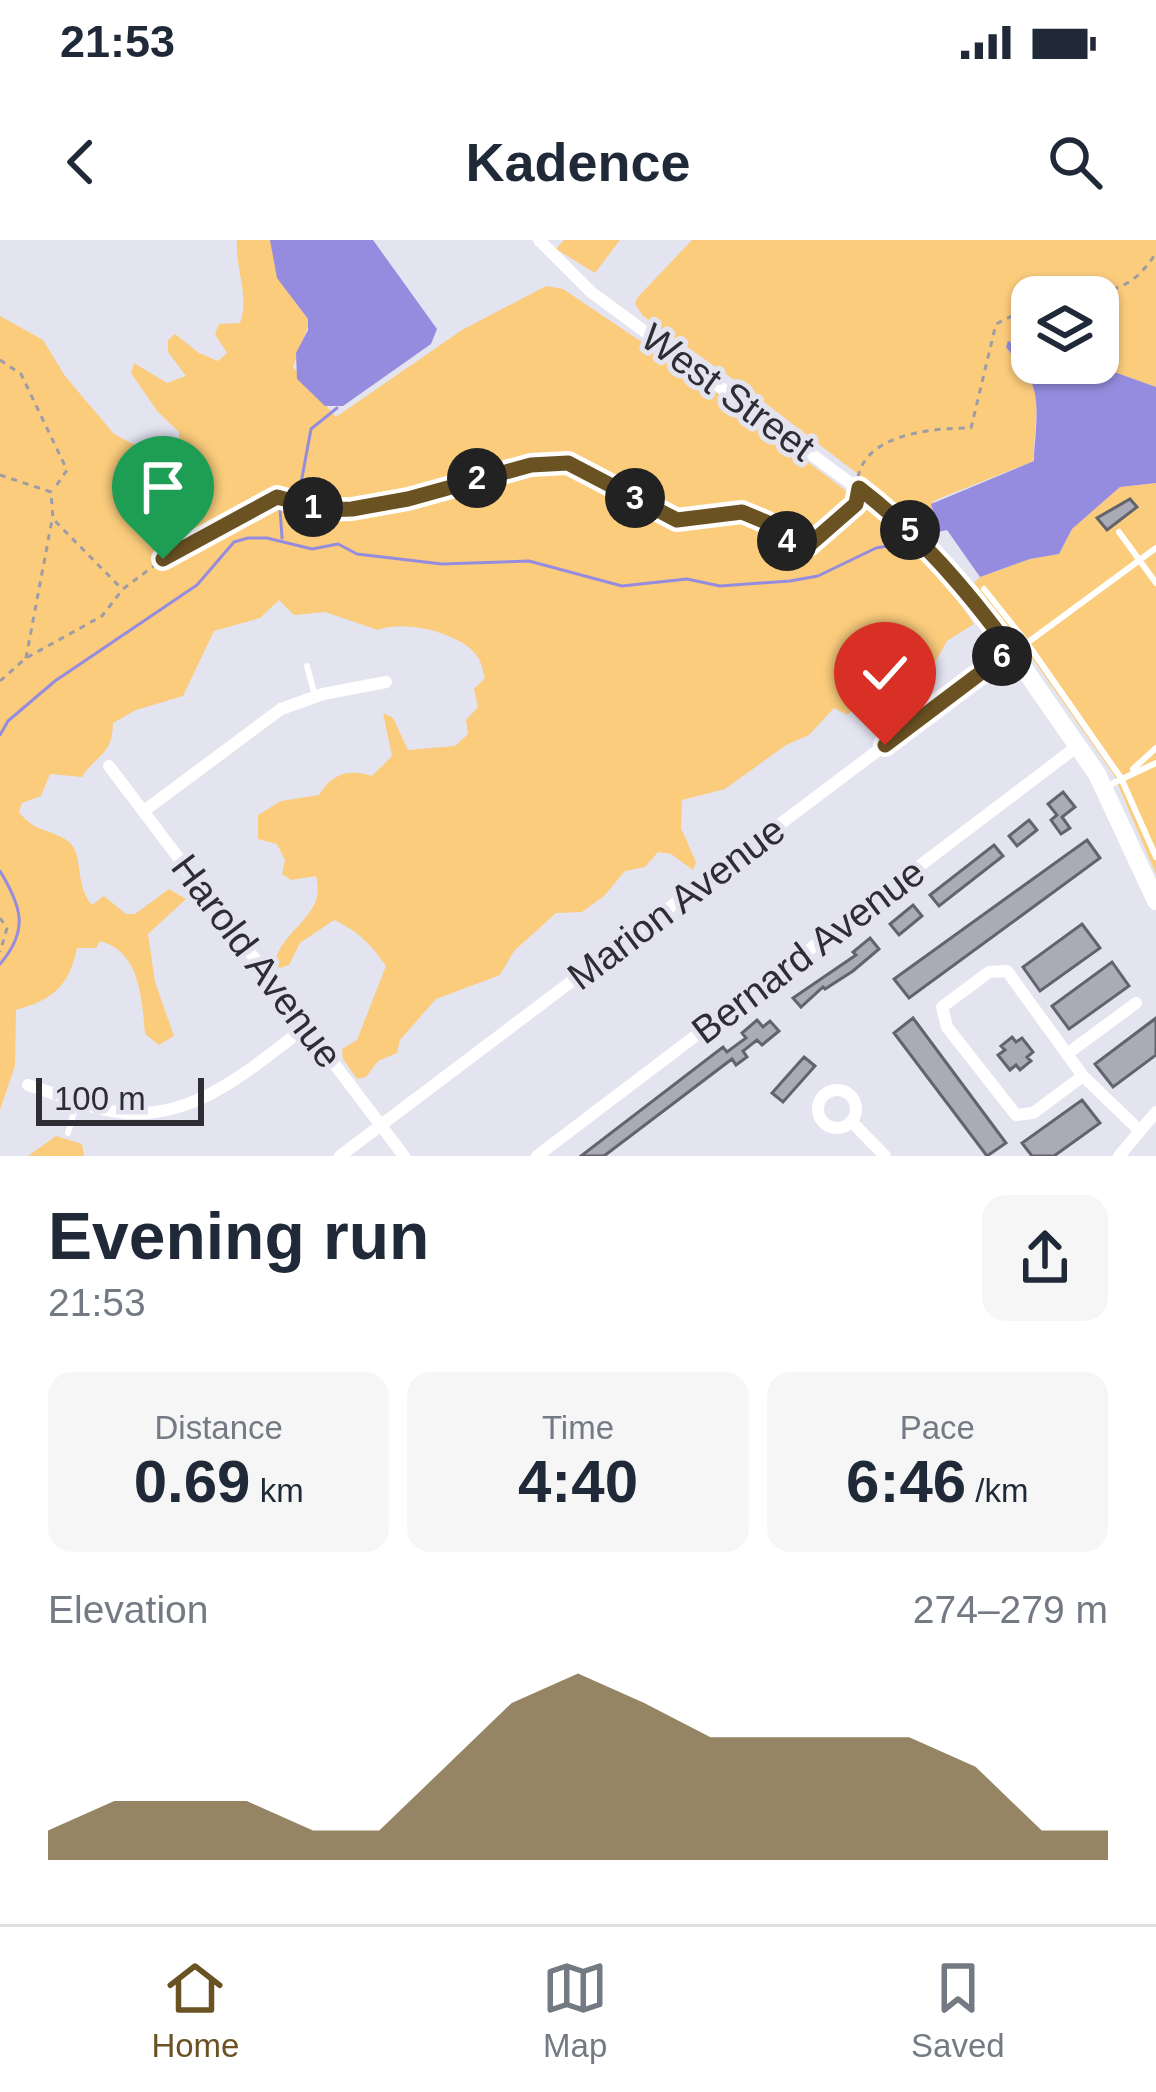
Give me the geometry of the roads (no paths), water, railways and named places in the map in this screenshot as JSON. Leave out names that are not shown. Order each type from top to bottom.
[{"type":"street","name":"West Street","points":[[539,240],[591,292],[859,488],[938,559],[1019,646],[1079,745],[1113,783],[1150,873],[1156,901]]},
{"type":"street","name":"Marion Avenue","points":[[340,1156],[1019,646]]},
{"type":"street","points":[[144,811],[268,716],[314,696],[386,682]]},
{"type":"street","name":"Bernard Avenue","points":[[537,1156],[1079,745]]},
{"type":"street","name":"Harold Avenue","points":[[109,766],[404,1156]]},
{"type":"street","points":[[1083,1076],[1033,1113],[1021,1116],[1010,1110],[941,1016],[942,1006],[1000,968],[1013,978],[1083,1076],[1140,1131]]},
{"type":"street","points":[[1067,1054],[1136,1004]]},
{"type":"street","points":[[28,1085],[118,1112],[143,1113],[195,1103],[229,1085],[306,1027]]},
{"type":"street","points":[[1119,1156],[1156,1112]]},
{"type":"street","points":[[851,1121],[885,1156]]},
{"type":"lane","points":[[1119,532],[1156,584]]},
{"type":"lane","points":[[1019,646],[1156,548]]},
{"type":"lane","points":[[984,589],[1113,783],[1156,857]]},
{"type":"lane","points":[[308,666],[314,696]]},
{"type":"lane","points":[[1131,772],[1156,748]]},
{"type":"lane","points":[[1113,783],[1156,763]]},
{"type":"lane","points":[[68,1133],[78,1101]]},
{"type":"waterway","points":[[282,538],[280,509],[301,483],[311,429],[337,408]]},
{"type":"waterway","points":[[0,735],[8,721],[55,681],[197,585],[234,542],[248,538],[312,549],[338,544],[357,554],[442,564],[529,561],[622,586],[687,579],[720,586],[790,581],[818,576],[876,548],[904,543]]},
{"type":"waterway","points":[[0,871],[19,918],[15,940],[0,964]]}]
